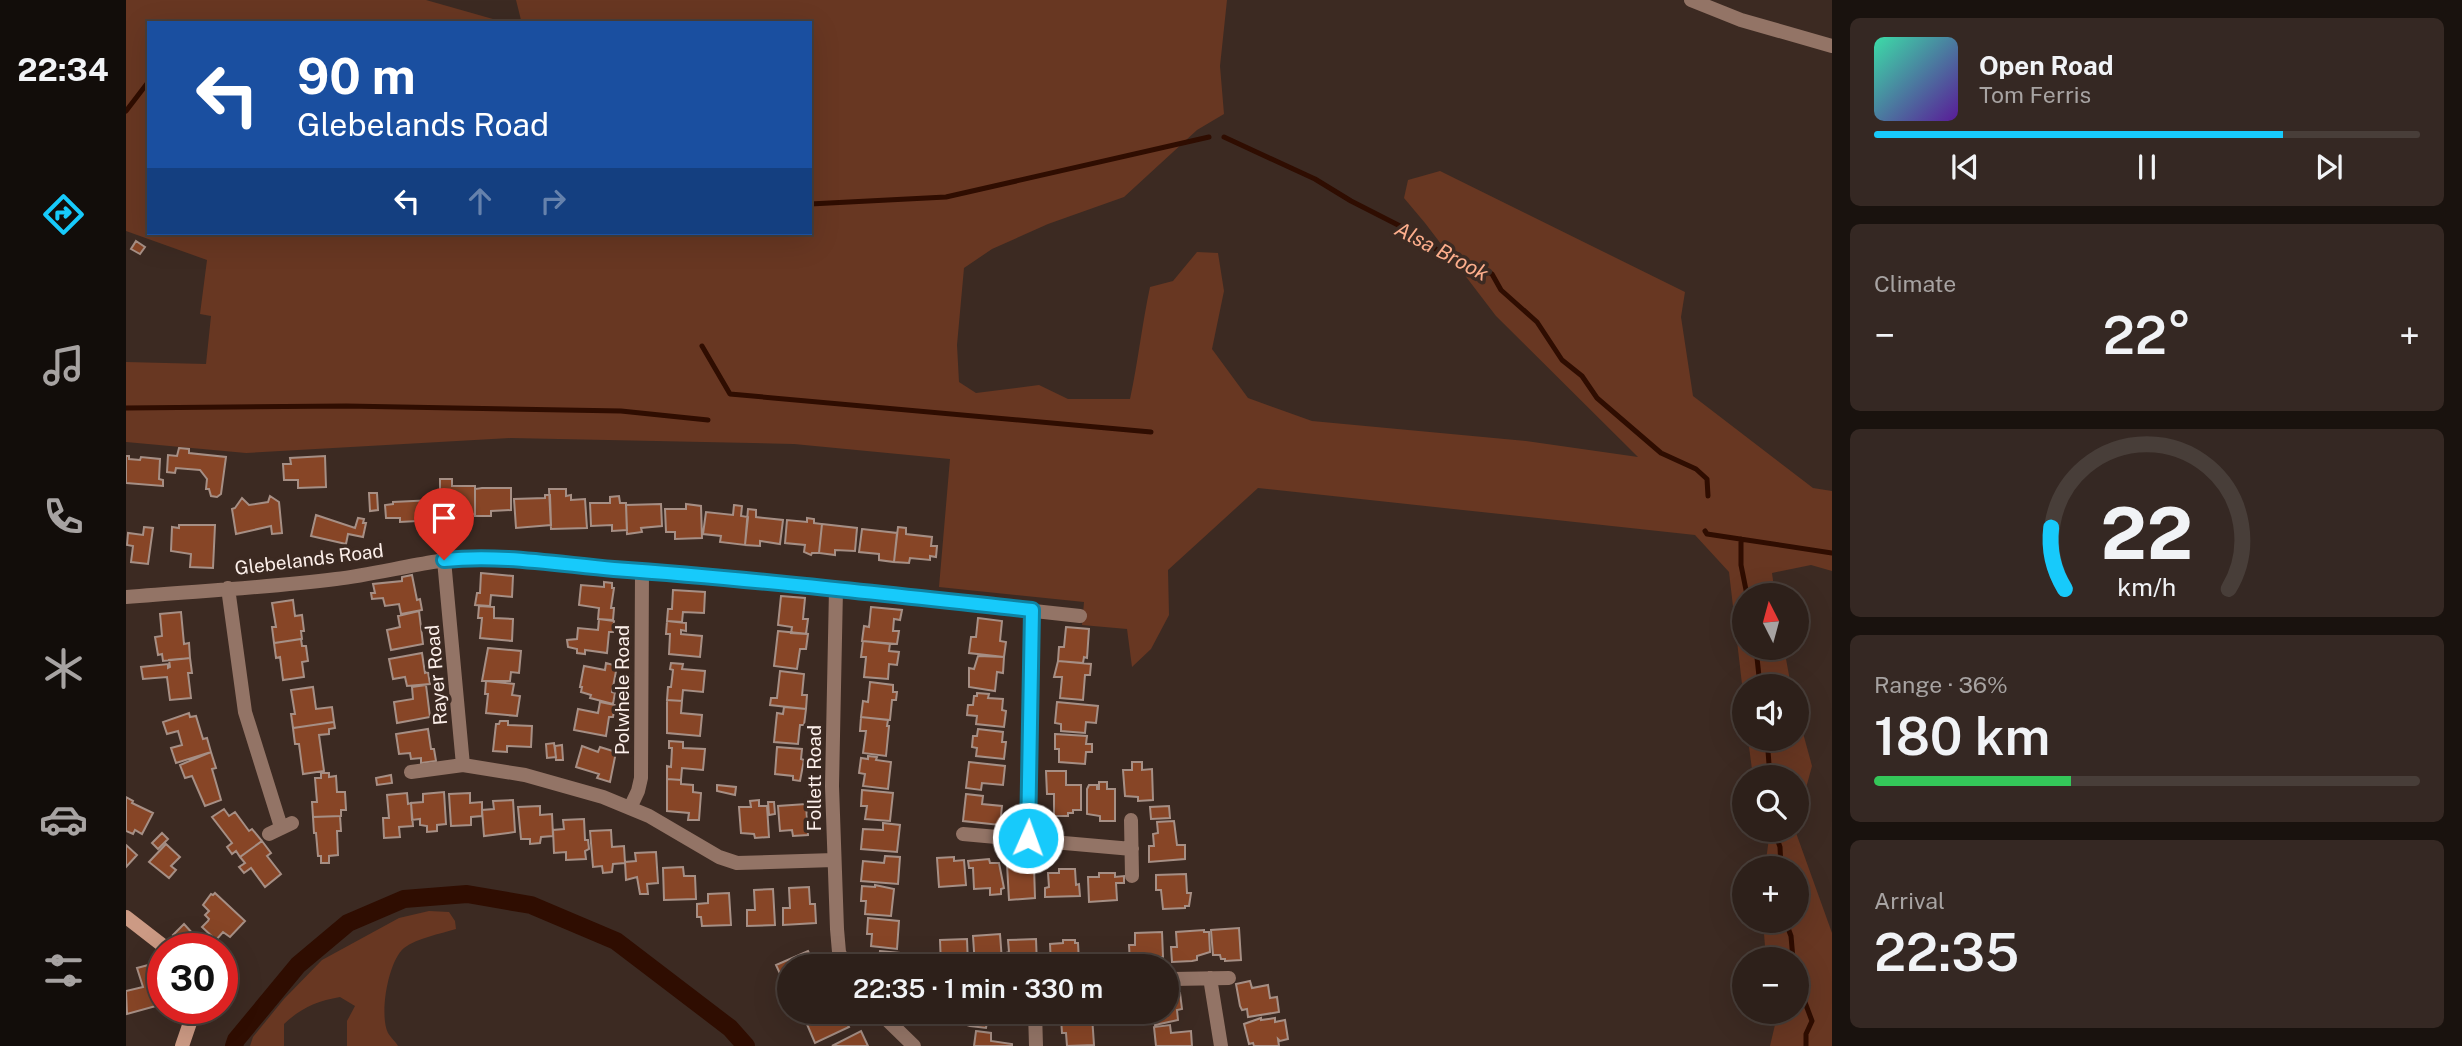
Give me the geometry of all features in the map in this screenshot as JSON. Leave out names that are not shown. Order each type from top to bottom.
[{"type":"street","points":[[1691,0],[1741,20],[1832,46]]},
{"type":"street","name":"Glebelands Road","points":[[126,597],[344,578],[444,560],[480,557],[836,589],[1080,616]]},
{"type":"street","name":"Rayer Road","points":[[444,560],[463,765]]},
{"type":"street","name":"Polwhele Road","points":[[630,808],[641,778],[642,571]]},
{"type":"street","points":[[228,588],[245,712],[281,828]]},
{"type":"street","name":"Follett Road","points":[[836,589],[832,786],[840,954]]},
{"type":"street","points":[[1028,838],[1032,610]]},
{"type":"street","points":[[411,772],[463,765],[525,775],[572,787],[630,808],[719,857],[737,863],[834,860]]},
{"type":"street","points":[[1131,820],[1132,876]]},
{"type":"street","points":[[963,834],[1132,849]]},
{"type":"street","points":[[126,917],[147,933]]},
{"type":"street","points":[[1210,978],[1221,1046]]},
{"type":"street","points":[[1179,979],[1229,978]]},
{"type":"street","points":[[182,1046],[190,1024]]},
{"type":"street","points":[[891,1024],[914,1046]]},
{"type":"street","points":[[1035,1024],[1036,1046]]},
{"type":"shaded area","points":[[126,0],[426,0],[500,21],[147,21],[147,235],[812,235],[812,21],[518,21],[521,20],[516,0],[1227,0],[1220,66],[1224,114],[1197,130],[1124,197],[1048,224],[992,249],[964,268],[957,345],[959,382],[976,393],[1039,385],[1068,399],[1130,399],[1150,287],[1173,281],[1197,252],[1218,253],[1224,291],[1212,349],[1248,398],[1312,421],[1526,441],[1638,457],[1496,316],[1404,198],[1408,180],[1440,171],[1685,292],[1681,317],[1693,396],[1813,488],[1832,491],[1832,571],[1811,565],[1772,573],[1773,583],[1732,583],[1732,598],[1729,572],[1695,535],[1258,488],[1168,570],[1169,615],[1151,649],[1132,667],[1127,629],[1082,625],[1084,602],[939,587],[950,459],[794,444],[511,438],[246,453],[126,442],[126,362],[206,364],[211,316],[200,314],[207,260],[126,231]]},
{"type":"shaded area","points":[[1739,660],[1786,660],[1789,674],[1741,674]]},
{"type":"shaded area","points":[[1750,751],[1808,751],[1812,766],[1809,777],[1809,765],[1751,765]]},
{"type":"shaded area","points":[[1768,842],[1799,842],[1804,856],[1767,856]]},
{"type":"shaded area","points":[[1809,869],[1832,933],[1832,1046],[1770,1046],[1775,1024],[1809,1024],[1809,947],[1765,947],[1764,933],[1809,933]]},
{"type":"shaded area","points":[[429,911],[449,912],[455,921],[456,929],[409,945],[393,964],[384,1014],[388,1033],[398,1046],[347,1046],[347,1021],[355,1006],[340,997],[310,1006],[290,1018],[284,1024],[284,1046],[250,1046],[253,1037],[284,999],[322,960],[399,918]]},
{"type":"building","points":[[136,241],[145,247],[140,254],[131,249]]},
{"type":"building","points":[[179,448],[189,449],[189,453],[226,457],[221,494],[217,497],[211,496],[209,489],[206,489],[207,479],[200,470],[176,468],[175,473],[167,472],[168,455],[177,456]]},
{"type":"building","points":[[126,456],[140,460],[141,457],[160,459],[159,479],[163,480],[163,486],[126,483]]},
{"type":"building","points":[[325,456],[326,487],[298,488],[298,480],[284,480],[283,464],[291,464],[290,458]]},
{"type":"building","points":[[440,479],[452,479],[452,486],[475,486],[475,514],[460,515],[460,509],[440,509]]},
{"type":"building","points":[[511,488],[511,510],[491,511],[491,516],[475,516],[475,489]]},
{"type":"building","points":[[549,489],[566,489],[566,496],[571,495],[571,500],[585,499],[587,528],[551,529]]},
{"type":"building","points":[[369,493],[377,493],[378,510],[370,511]]},
{"type":"building","points":[[545,495],[550,495],[551,525],[516,528],[514,499],[545,498]]},
{"type":"building","points":[[270,496],[279,502],[282,533],[272,534],[271,526],[236,534],[232,509],[242,498],[249,505],[268,502]]},
{"type":"building","points":[[619,496],[620,503],[626,503],[627,530],[612,531],[612,525],[591,526],[590,503],[610,503],[610,497]]},
{"type":"building","points":[[434,500],[435,520],[400,522],[400,518],[386,518],[385,505],[393,502]]},
{"type":"building","points":[[661,504],[662,526],[641,528],[642,532],[627,534],[626,505]]},
{"type":"building","points":[[686,504],[701,506],[702,538],[675,539],[675,532],[666,532],[665,509],[686,509]]},
{"type":"building","points":[[734,505],[742,506],[741,516],[748,517],[745,545],[720,542],[721,536],[703,534],[706,512],[733,515]]},
{"type":"building","points":[[748,509],[756,510],[756,517],[783,520],[780,544],[760,541],[760,546],[745,545]]},
{"type":"building","points":[[316,515],[355,528],[358,518],[364,519],[363,523],[366,523],[363,537],[348,534],[346,544],[311,536]]},
{"type":"building","points":[[807,518],[822,524],[819,553],[811,555],[804,552],[805,545],[785,543],[787,520],[807,522]]},
{"type":"building","points":[[822,524],[857,528],[855,551],[835,550],[835,555],[819,553]]},
{"type":"building","points":[[179,525],[215,525],[213,568],[190,567],[191,554],[171,551],[172,527],[179,528]]},
{"type":"building","points":[[144,527],[153,528],[148,564],[131,562],[133,546],[127,545],[128,533],[143,535]]},
{"type":"building","points":[[898,527],[906,528],[906,534],[932,537],[931,546],[937,546],[936,557],[930,556],[930,560],[910,558],[909,563],[894,562]]},
{"type":"building","points":[[862,529],[897,533],[894,562],[879,560],[879,554],[859,552]]},
{"type":"building","points":[[481,573],[513,576],[512,597],[491,595],[490,606],[475,605],[477,593],[480,593]]},
{"type":"building","points":[[412,575],[422,610],[401,614],[399,604],[385,606],[383,598],[372,599],[371,593],[375,593],[373,584],[402,581],[402,577]]},
{"type":"building","points":[[604,582],[612,583],[614,588],[611,608],[614,608],[613,620],[598,619],[599,608],[579,605],[581,585],[604,587]]},
{"type":"building","points":[[673,590],[705,592],[704,613],[683,612],[682,622],[667,621],[668,609],[672,609]]},
{"type":"building","points":[[781,596],[805,598],[803,619],[808,619],[806,634],[791,633],[792,627],[778,625]]},
{"type":"building","points":[[293,600],[295,616],[302,615],[302,639],[274,643],[272,627],[276,627],[272,603]]},
{"type":"building","points":[[479,606],[494,607],[494,618],[513,619],[512,641],[480,638],[482,618],[478,618]]},
{"type":"building","points":[[871,607],[902,610],[900,620],[894,619],[893,631],[899,631],[897,644],[862,641],[864,626],[869,627]]},
{"type":"building","points":[[419,611],[423,644],[391,650],[387,630],[400,627],[398,616]]},
{"type":"building","points":[[181,612],[184,644],[189,643],[190,658],[163,661],[162,654],[158,655],[155,637],[162,636],[160,614]]},
{"type":"building","points":[[978,618],[1002,621],[1000,641],[1006,642],[1004,657],[969,653],[971,637],[976,637]]},
{"type":"building","points":[[599,619],[614,621],[613,632],[609,632],[607,653],[585,650],[585,654],[577,653],[577,649],[568,647],[567,640],[577,639],[578,628],[598,630]]},
{"type":"building","points":[[667,621],[686,623],[686,631],[681,630],[681,634],[702,636],[700,657],[669,654],[670,634],[666,634]]},
{"type":"building","points":[[1066,627],[1089,629],[1087,658],[1084,657],[1083,663],[1058,661],[1059,647],[1064,647]]},
{"type":"building","points":[[778,631],[808,634],[806,649],[800,649],[797,669],[774,666]]},
{"type":"building","points":[[301,639],[302,646],[306,646],[308,661],[302,662],[304,677],[283,680],[280,657],[276,658],[274,643]]},
{"type":"building","points":[[863,641],[890,644],[889,651],[899,652],[897,665],[889,664],[888,679],[864,677],[866,657],[861,657]]},
{"type":"building","points":[[488,648],[521,651],[519,673],[511,672],[510,681],[482,681]]},
{"type":"building","points":[[422,653],[430,684],[407,686],[405,677],[393,679],[389,659]]},
{"type":"building","points":[[978,656],[1004,657],[1003,673],[997,672],[995,691],[969,687],[969,668],[974,669]]},
{"type":"building","points":[[190,658],[192,673],[188,673],[191,698],[170,700],[167,677],[143,679],[141,667],[168,664],[168,668],[169,660]]},
{"type":"building","points":[[1058,661],[1091,664],[1090,675],[1085,675],[1083,700],[1060,698],[1062,677],[1054,677]]},
{"type":"building","points":[[606,663],[617,666],[612,692],[615,693],[613,704],[590,698],[591,695],[581,692],[580,687],[584,666],[605,670]]},
{"type":"building","points":[[671,663],[683,664],[682,669],[705,671],[703,692],[683,690],[682,701],[667,700],[673,670],[670,669]]},
{"type":"building","points":[[780,671],[804,674],[802,695],[807,695],[806,709],[770,705],[771,698],[777,698]]},
{"type":"building","points":[[486,681],[514,684],[512,695],[520,696],[517,716],[486,713]]},
{"type":"building","points":[[870,682],[893,685],[893,692],[897,692],[896,700],[892,700],[890,720],[861,717],[863,701],[868,702]]},
{"type":"building","points":[[426,685],[430,717],[397,723],[394,702],[413,699],[412,687]]},
{"type":"building","points":[[313,687],[316,709],[332,707],[334,722],[293,728],[291,714],[295,714],[291,690]]},
{"type":"building","points":[[977,693],[989,694],[988,698],[1003,699],[1002,710],[1006,711],[1004,727],[976,724],[977,716],[967,715],[968,705],[973,705]]},
{"type":"building","points":[[667,700],[682,701],[681,713],[702,715],[700,736],[667,733]]},
{"type":"building","points":[[600,702],[615,705],[613,717],[609,717],[606,736],[574,730],[578,709],[598,713]]},
{"type":"building","points":[[1057,702],[1098,706],[1096,723],[1086,722],[1085,733],[1061,731],[1061,724],[1055,723]]},
{"type":"building","points":[[784,707],[806,709],[804,725],[800,725],[798,744],[774,742],[777,713],[783,714]]},
{"type":"building","points":[[189,713],[190,717],[196,716],[203,739],[207,738],[211,752],[176,763],[171,748],[182,745],[178,731],[167,734],[163,722]]},
{"type":"building","points":[[861,717],[888,720],[886,756],[863,753],[866,731],[860,731]]},
{"type":"building","points":[[508,721],[508,725],[532,726],[531,747],[507,746],[507,752],[493,751],[496,724]]},
{"type":"building","points":[[334,722],[335,728],[329,729],[329,734],[319,735],[324,771],[303,774],[299,744],[295,744],[293,728]]},
{"type":"building","points":[[428,729],[436,761],[421,763],[421,758],[411,759],[410,753],[399,754],[396,734]]},
{"type":"building","points":[[978,729],[1003,732],[1002,742],[1006,742],[1004,759],[976,756],[977,748],[972,747],[973,736],[977,736]]},
{"type":"building","points":[[1055,734],[1087,736],[1086,744],[1092,744],[1092,752],[1086,752],[1085,764],[1059,762],[1059,749],[1055,749]]},
{"type":"building","points":[[669,741],[683,742],[683,748],[705,749],[703,770],[682,768],[681,780],[667,779],[672,748],[669,748]]},
{"type":"building","points":[[554,743],[556,757],[547,758],[546,744]]},
{"type":"building","points":[[562,745],[563,760],[556,760],[555,746]]},
{"type":"building","points":[[582,746],[598,752],[600,747],[616,752],[610,782],[597,778],[599,774],[576,767]]},
{"type":"building","points":[[777,747],[802,749],[801,759],[804,760],[800,781],[793,780],[793,776],[775,774]]},
{"type":"building","points":[[211,752],[216,768],[212,769],[221,800],[205,806],[192,776],[185,778],[180,765]]},
{"type":"building","points":[[868,756],[891,762],[888,789],[863,786],[865,774],[859,773],[861,758],[868,759]]},
{"type":"building","points":[[969,762],[1005,766],[1003,785],[982,783],[981,790],[966,788]]},
{"type":"building","points":[[1132,762],[1142,762],[1142,770],[1152,769],[1153,800],[1138,801],[1138,797],[1125,796],[1123,770],[1132,770]]},
{"type":"building","points":[[1046,771],[1066,771],[1066,785],[1081,785],[1081,810],[1073,810],[1068,816],[1054,816],[1054,794],[1047,794]]},
{"type":"building","points":[[321,773],[329,773],[329,777],[336,776],[337,792],[345,792],[346,810],[341,810],[341,816],[313,817],[312,802],[317,802],[315,778],[321,778]]},
{"type":"building","points":[[391,775],[392,783],[377,785],[376,778]]},
{"type":"building","points":[[667,779],[681,780],[681,784],[693,785],[693,792],[701,793],[699,820],[688,820],[689,813],[667,811]]},
{"type":"building","points":[[1099,782],[1107,782],[1107,789],[1115,789],[1115,821],[1100,821],[1100,816],[1087,814],[1087,789],[1089,785],[1097,785],[1099,789]]},
{"type":"building","points":[[717,785],[736,787],[735,795],[717,791]]},
{"type":"building","points":[[862,790],[893,793],[890,821],[865,819],[867,806],[861,806]]},
{"type":"building","points":[[444,792],[446,824],[437,825],[437,831],[427,832],[427,826],[420,825],[420,819],[412,820],[411,803],[423,802],[423,794]]},
{"type":"building","points":[[407,793],[408,804],[411,803],[413,826],[399,827],[400,837],[384,838],[383,818],[389,818],[387,795]]},
{"type":"building","points":[[470,793],[470,803],[482,802],[482,816],[471,817],[471,825],[451,826],[449,794]]},
{"type":"building","points":[[966,794],[983,796],[982,804],[1002,806],[1000,825],[963,821]]},
{"type":"building","points":[[126,797],[133,801],[132,803],[153,813],[142,834],[135,830],[133,834],[126,831]]},
{"type":"building","points":[[513,800],[515,832],[484,836],[482,810],[494,809],[493,801]]},
{"type":"building","points":[[759,800],[759,806],[767,806],[769,837],[755,838],[754,834],[741,833],[739,807],[751,807],[750,801]]},
{"type":"building","points":[[768,802],[774,802],[775,814],[769,815]]},
{"type":"building","points":[[806,804],[808,835],[793,836],[792,830],[780,831],[778,806]]},
{"type":"building","points":[[540,806],[540,815],[552,814],[553,836],[541,837],[540,843],[530,844],[530,839],[521,839],[518,807]]},
{"type":"building","points":[[1169,806],[1170,818],[1151,819],[1150,807]]},
{"type":"building","points":[[224,809],[229,816],[235,812],[249,831],[252,829],[262,841],[240,857],[236,851],[232,854],[227,847],[232,843],[212,817]]},
{"type":"building","points":[[340,816],[341,831],[337,831],[338,855],[329,856],[329,863],[321,863],[313,817]]},
{"type":"building","points":[[584,819],[585,840],[588,840],[589,849],[585,851],[586,859],[566,860],[566,852],[554,853],[553,830],[564,829],[563,820]]},
{"type":"building","points":[[1174,821],[1177,845],[1185,845],[1185,859],[1149,862],[1149,846],[1154,846],[1153,834],[1158,833],[1157,822]]},
{"type":"building","points":[[883,823],[900,825],[897,852],[861,849],[863,829],[883,830]]},
{"type":"building","points":[[611,830],[612,847],[624,846],[625,863],[613,864],[612,872],[603,873],[602,866],[593,867],[590,831]]},
{"type":"building","points":[[162,833],[168,839],[158,849],[152,843]]},
{"type":"building","points":[[262,841],[271,853],[267,856],[281,874],[265,887],[251,868],[244,873],[239,867],[245,863],[240,857]]},
{"type":"building","points":[[166,844],[180,857],[171,866],[176,870],[169,878],[149,862]]},
{"type":"building","points":[[126,845],[137,855],[126,867]]},
{"type":"building","points":[[656,852],[658,883],[647,884],[648,894],[640,894],[637,877],[626,880],[625,862],[636,861],[635,853]]},
{"type":"building","points":[[885,856],[900,857],[898,884],[861,881],[863,861],[884,863]]},
{"type":"building","points":[[954,857],[954,861],[964,860],[966,885],[939,887],[937,858]]},
{"type":"building","points":[[989,859],[990,863],[999,863],[1004,888],[1001,889],[1001,894],[990,895],[990,888],[974,889],[973,868],[969,868],[968,861]]},
{"type":"building","points":[[1024,863],[1024,866],[1034,866],[1035,898],[1009,900],[1007,864]]},
{"type":"building","points":[[683,867],[684,876],[695,876],[696,899],[664,900],[663,868]]},
{"type":"building","points":[[1059,869],[1075,869],[1080,896],[1045,897],[1045,888],[1049,887],[1048,873],[1059,873]]},
{"type":"building","points":[[1099,873],[1124,876],[1124,883],[1116,883],[1117,900],[1089,902],[1088,877],[1099,877]]},
{"type":"building","points":[[1186,874],[1187,893],[1191,893],[1189,906],[1163,909],[1161,890],[1156,890],[1156,875]]},
{"type":"building","points":[[875,885],[894,889],[891,916],[865,914],[866,901],[861,901],[862,886]]},
{"type":"building","points":[[809,887],[810,904],[815,904],[816,923],[783,925],[783,908],[790,908],[789,888]]},
{"type":"building","points":[[773,889],[775,925],[747,926],[747,910],[755,910],[754,890]]},
{"type":"building","points":[[215,893],[245,921],[234,933],[208,933],[202,927],[209,919],[205,915],[209,911],[203,905],[211,894]]},
{"type":"building","points":[[729,893],[731,925],[702,926],[701,917],[697,917],[697,904],[708,903],[708,894]]},
{"type":"building","points":[[868,918],[899,921],[897,949],[871,946],[872,934],[867,934]]},
{"type":"building","points":[[184,924],[192,933],[175,933]]},
{"type":"building","points":[[1239,928],[1241,960],[1225,961],[1220,955],[1213,955],[1211,930]]},
{"type":"building","points":[[1162,932],[1163,954],[1129,954],[1129,945],[1135,945],[1135,933]]},
{"type":"building","points":[[1176,932],[1209,932],[1210,952],[1197,956],[1197,960],[1179,962],[1179,954],[1171,954],[1171,947],[1177,947]]},
{"type":"building","points":[[1000,934],[1001,954],[974,954],[973,936]]},
{"type":"building","points":[[967,939],[968,954],[941,954],[940,940]]},
{"type":"building","points":[[1036,939],[1037,954],[1006,954],[1009,952],[1008,940]]},
{"type":"building","points":[[1063,940],[1075,940],[1075,943],[1078,943],[1079,954],[1050,954],[1050,944],[1063,943]]},
{"type":"building","points":[[880,951],[910,954],[880,954]]},
{"type":"building","points":[[147,965],[147,1008],[127,1014],[126,991],[143,987],[137,968]]},
{"type":"building","points":[[1250,981],[1252,988],[1268,985],[1270,998],[1277,997],[1279,1012],[1248,1017],[1247,1009],[1242,1010],[1240,1006],[1236,984]]},
{"type":"building","points":[[1179,993],[1182,1009],[1179,1010]]},
{"type":"building","points":[[1261,1018],[1275,1018],[1275,1022],[1285,1020],[1288,1039],[1278,1039],[1279,1046],[1249,1044],[1244,1024]]},
{"type":"building","points":[[807,1024],[847,1024],[849,1027],[815,1043]]},
{"type":"building","points":[[967,1024],[987,1024],[986,1028]]},
{"type":"building","points":[[1061,1024],[1093,1024],[1094,1045],[1067,1046],[1066,1033],[1062,1033]]},
{"type":"building","points":[[1170,1025],[1171,1033],[1191,1031],[1192,1046],[1156,1046],[1154,1027]]},
{"type":"building","points":[[861,1031],[868,1046],[832,1046]]},
{"type":"building","points":[[976,1031],[991,1033],[991,1041],[1012,1046],[974,1046]]},
{"type":"waterway","name":"Alsa Brook","points":[[126,111],[147,84]]},
{"type":"waterway","name":"Alsa Brook","points":[[812,204],[946,197],[1209,137]]},
{"type":"waterway","name":"Alsa Brook","points":[[1224,137],[1315,179],[1402,227],[1457,263],[1474,265],[1492,274],[1501,290],[1537,322],[1562,360],[1582,376],[1597,398],[1661,453],[1696,469],[1707,479],[1708,496]]},
{"type":"waterway","points":[[702,346],[730,394],[1151,432]]},
{"type":"waterway","points":[[126,408],[346,406],[621,411],[708,420]]},
{"type":"waterway","name":"Alsa Brook","points":[[1705,531],[1707,534],[1832,553]]},
{"type":"waterway","points":[[1741,539],[1741,565],[1745,583]]},
{"type":"waterway","points":[[1757,660],[1759,674]]},
{"type":"waterway","points":[[1768,751],[1769,765]]},
{"type":"waterway","points":[[1778,842],[1780,856]]},
{"type":"waterway","points":[[234,1046],[236,1040],[298,965],[348,923],[404,899],[467,894],[531,905],[616,941],[730,1028],[746,1046]]},
{"type":"waterway","points":[[1790,933],[1792,947]]},
{"type":"waterway","points":[[1806,1046],[1806,1034],[1812,1021],[1809,1013]]},
{"type":"route","points":[[444,560],[480,557],[836,589],[1032,610],[1028,838]]}]
